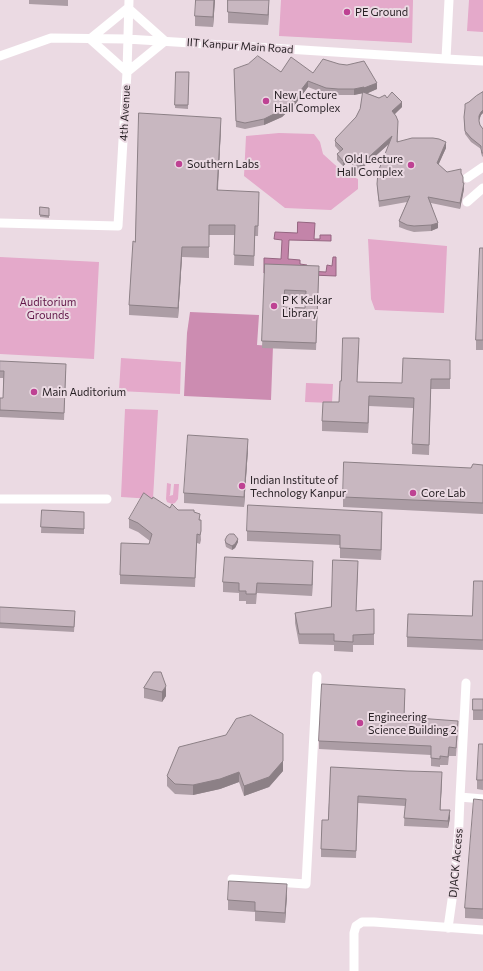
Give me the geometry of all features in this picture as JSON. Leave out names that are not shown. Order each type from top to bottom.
[{"type":"street","points":[[446,59],[449,0]]},
{"type":"street","points":[[128,4],[165,41],[127,72],[90,39],[128,4]]},
{"type":"street","name":"4th Avenue","points":[[0,223],[118,226],[127,72],[128,4]]},
{"type":"street","name":"IIT Kanpur Main Road","points":[[0,56],[51,38],[165,41],[483,61]]},
{"type":"street","points":[[467,178],[483,167]]},
{"type":"street","points":[[467,202],[483,188]]},
{"type":"street","points":[[0,499],[107,499]]},
{"type":"street","points":[[232,879],[306,884],[317,676]]},
{"type":"street","name":"DJACK Access","points":[[448,928],[459,838],[466,683]]},
{"type":"street","points":[[460,797],[483,799]]},
{"type":"street","points":[[354,971],[354,933],[356,926],[362,922],[483,930]]},
{"type":"green space","name":"PE Ground","points":[[281,0],[413,0],[412,43],[279,36]]},
{"type":"green space","points":[[469,0],[483,0],[483,32],[467,31]]},
{"type":"green space","points":[[279,133],[314,134],[320,142],[323,154],[344,173],[358,179],[358,189],[331,210],[285,208],[244,176],[246,136]]},
{"type":"green space","points":[[368,239],[447,246],[444,313],[375,310],[371,299]]},
{"type":"green space","name":"Auditorium Grounds","points":[[0,257],[99,262],[94,359],[0,354]]},
{"type":"green space","points":[[121,358],[181,362],[180,394],[119,391]]},
{"type":"green space","points":[[306,383],[333,384],[332,403],[305,402]]},
{"type":"green space","points":[[125,409],[158,410],[153,499],[121,497]]},
{"type":"green space","points":[[167,483],[171,484],[169,496],[173,495],[174,484],[179,484],[178,499],[172,504],[167,502],[166,499]]},
{"type":"shaded area","points":[[298,222],[315,223],[314,239],[320,239],[320,235],[331,235],[331,241],[289,240],[288,259],[300,260],[300,264],[307,265],[307,271],[326,272],[327,265],[332,266],[333,257],[336,257],[336,276],[264,273],[264,258],[281,259],[282,240],[274,239],[275,232],[297,233]]},
{"type":"shaded area","points":[[190,312],[259,315],[257,345],[273,346],[271,400],[184,396],[187,333]]},
{"type":"building","points":[[196,0],[214,0],[213,17],[195,16]]},
{"type":"building","points":[[228,0],[269,0],[268,15],[228,12]]},
{"type":"building","name":"New Lecture Hall Complex","points":[[258,56],[281,72],[291,57],[313,73],[323,59],[347,65],[364,61],[377,83],[364,88],[338,89],[326,88],[308,81],[294,99],[282,110],[264,119],[245,123],[236,121],[234,69],[248,64]]},
{"type":"building","points":[[176,72],[189,72],[188,105],[175,105]]},
{"type":"building","name":"Old Lecture Hall Complex","points":[[363,92],[379,98],[385,95],[387,98],[392,92],[402,102],[392,111],[398,121],[397,142],[412,138],[433,138],[446,142],[437,163],[447,172],[461,169],[464,183],[460,203],[428,197],[438,223],[414,226],[407,225],[399,221],[410,196],[379,201],[377,184],[378,172],[392,136],[360,165],[357,164],[349,155],[343,161],[337,154],[343,149],[335,141],[336,138],[356,117],[360,109]]},
{"type":"building","points":[[483,92],[483,110],[479,116],[480,125],[483,129],[482,153],[481,146],[465,131],[464,117],[465,104]]},
{"type":"building","name":"Southern Labs","points":[[139,113],[221,118],[217,190],[259,192],[258,226],[255,226],[254,256],[234,255],[235,225],[209,225],[209,247],[182,247],[178,308],[129,305],[133,241],[135,242]]},
{"type":"building","points":[[40,207],[49,208],[49,216],[40,215]]},
{"type":"building","points":[[480,248],[483,248],[483,340],[476,340]]},
{"type":"building","name":"P K Kelkar Library","points":[[265,264],[319,266],[316,343],[262,341]],"holes":[[[285,290],[306,291],[305,308],[284,307]]]},
{"type":"building","points":[[343,338],[359,338],[357,382],[402,383],[403,358],[450,360],[450,379],[431,379],[429,445],[412,444],[414,398],[369,396],[368,423],[322,421],[323,402],[339,402]]},
{"type":"building","name":"Main Auditorium","points":[[0,361],[66,364],[64,413],[0,410],[0,398],[3,398],[4,371],[0,371]]},
{"type":"building","points":[[188,435],[248,439],[244,497],[184,493]]},
{"type":"building","name":"Core Lab","points":[[344,462],[471,468],[473,464],[483,465],[483,503],[343,497]]},
{"type":"building","points":[[144,493],[170,508],[172,504],[178,510],[194,510],[194,512],[200,514],[199,520],[201,520],[201,531],[200,535],[197,534],[195,578],[120,575],[121,543],[149,544],[152,534],[138,523],[129,519]]},
{"type":"building","points":[[248,505],[382,512],[381,550],[340,548],[340,535],[247,531]]},
{"type":"building","points":[[42,510],[84,512],[84,529],[41,527]]},
{"type":"building","points":[[230,534],[234,534],[238,539],[232,546],[226,543],[225,540]]},
{"type":"building","points":[[225,557],[313,561],[312,585],[257,583],[256,594],[246,594],[246,591],[239,591],[239,583],[223,582]]},
{"type":"building","points":[[333,560],[358,561],[356,611],[374,609],[374,634],[353,635],[353,642],[334,641],[334,634],[299,634],[295,613],[331,607]]},
{"type":"building","points":[[474,581],[483,581],[483,640],[407,637],[408,614],[472,616]]},
{"type":"building","points":[[0,607],[75,611],[74,627],[0,623]]},
{"type":"building","points":[[154,672],[161,672],[166,686],[162,692],[144,688]]},
{"type":"building","name":"Engineering Science Building 2","points":[[322,684],[405,689],[404,717],[458,721],[456,748],[449,747],[448,757],[440,756],[440,759],[431,758],[431,746],[319,741]]},
{"type":"building","points":[[473,699],[483,699],[483,710],[473,710]]},
{"type":"building","points":[[251,715],[283,734],[283,761],[269,777],[244,786],[239,772],[220,779],[193,785],[175,784],[167,776],[179,747],[226,735],[236,719]]},
{"type":"building","points":[[479,744],[483,744],[483,780],[477,780]]},
{"type":"building","points":[[331,767],[442,772],[440,810],[450,810],[448,821],[404,818],[406,799],[358,796],[356,851],[321,849],[322,820],[328,820]]},
{"type":"building","points":[[474,799],[483,800],[483,909],[465,908]]},
{"type":"building","points":[[229,881],[287,884],[285,913],[255,911],[255,902],[228,900]]},
{"type":"place","name":"PE Ground","points":[[347,12]]},
{"type":"place","name":"New Lecture Hall Complex","points":[[266,101]]},
{"type":"place","name":"Southern Labs","points":[[179,164]]},
{"type":"place","name":"Old Lecture Hall Complex","points":[[411,165]]},
{"type":"place","name":"P K Kelkar Library","points":[[274,306]]},
{"type":"place","name":"Main Auditorium","points":[[34,392]]},
{"type":"place","name":"Indian Institute of Technology Kanpur","points":[[242,486]]},
{"type":"place","name":"Core Lab","points":[[413,493]]},
{"type":"place","name":"Engineering Science Building 2","points":[[360,723]]}]
